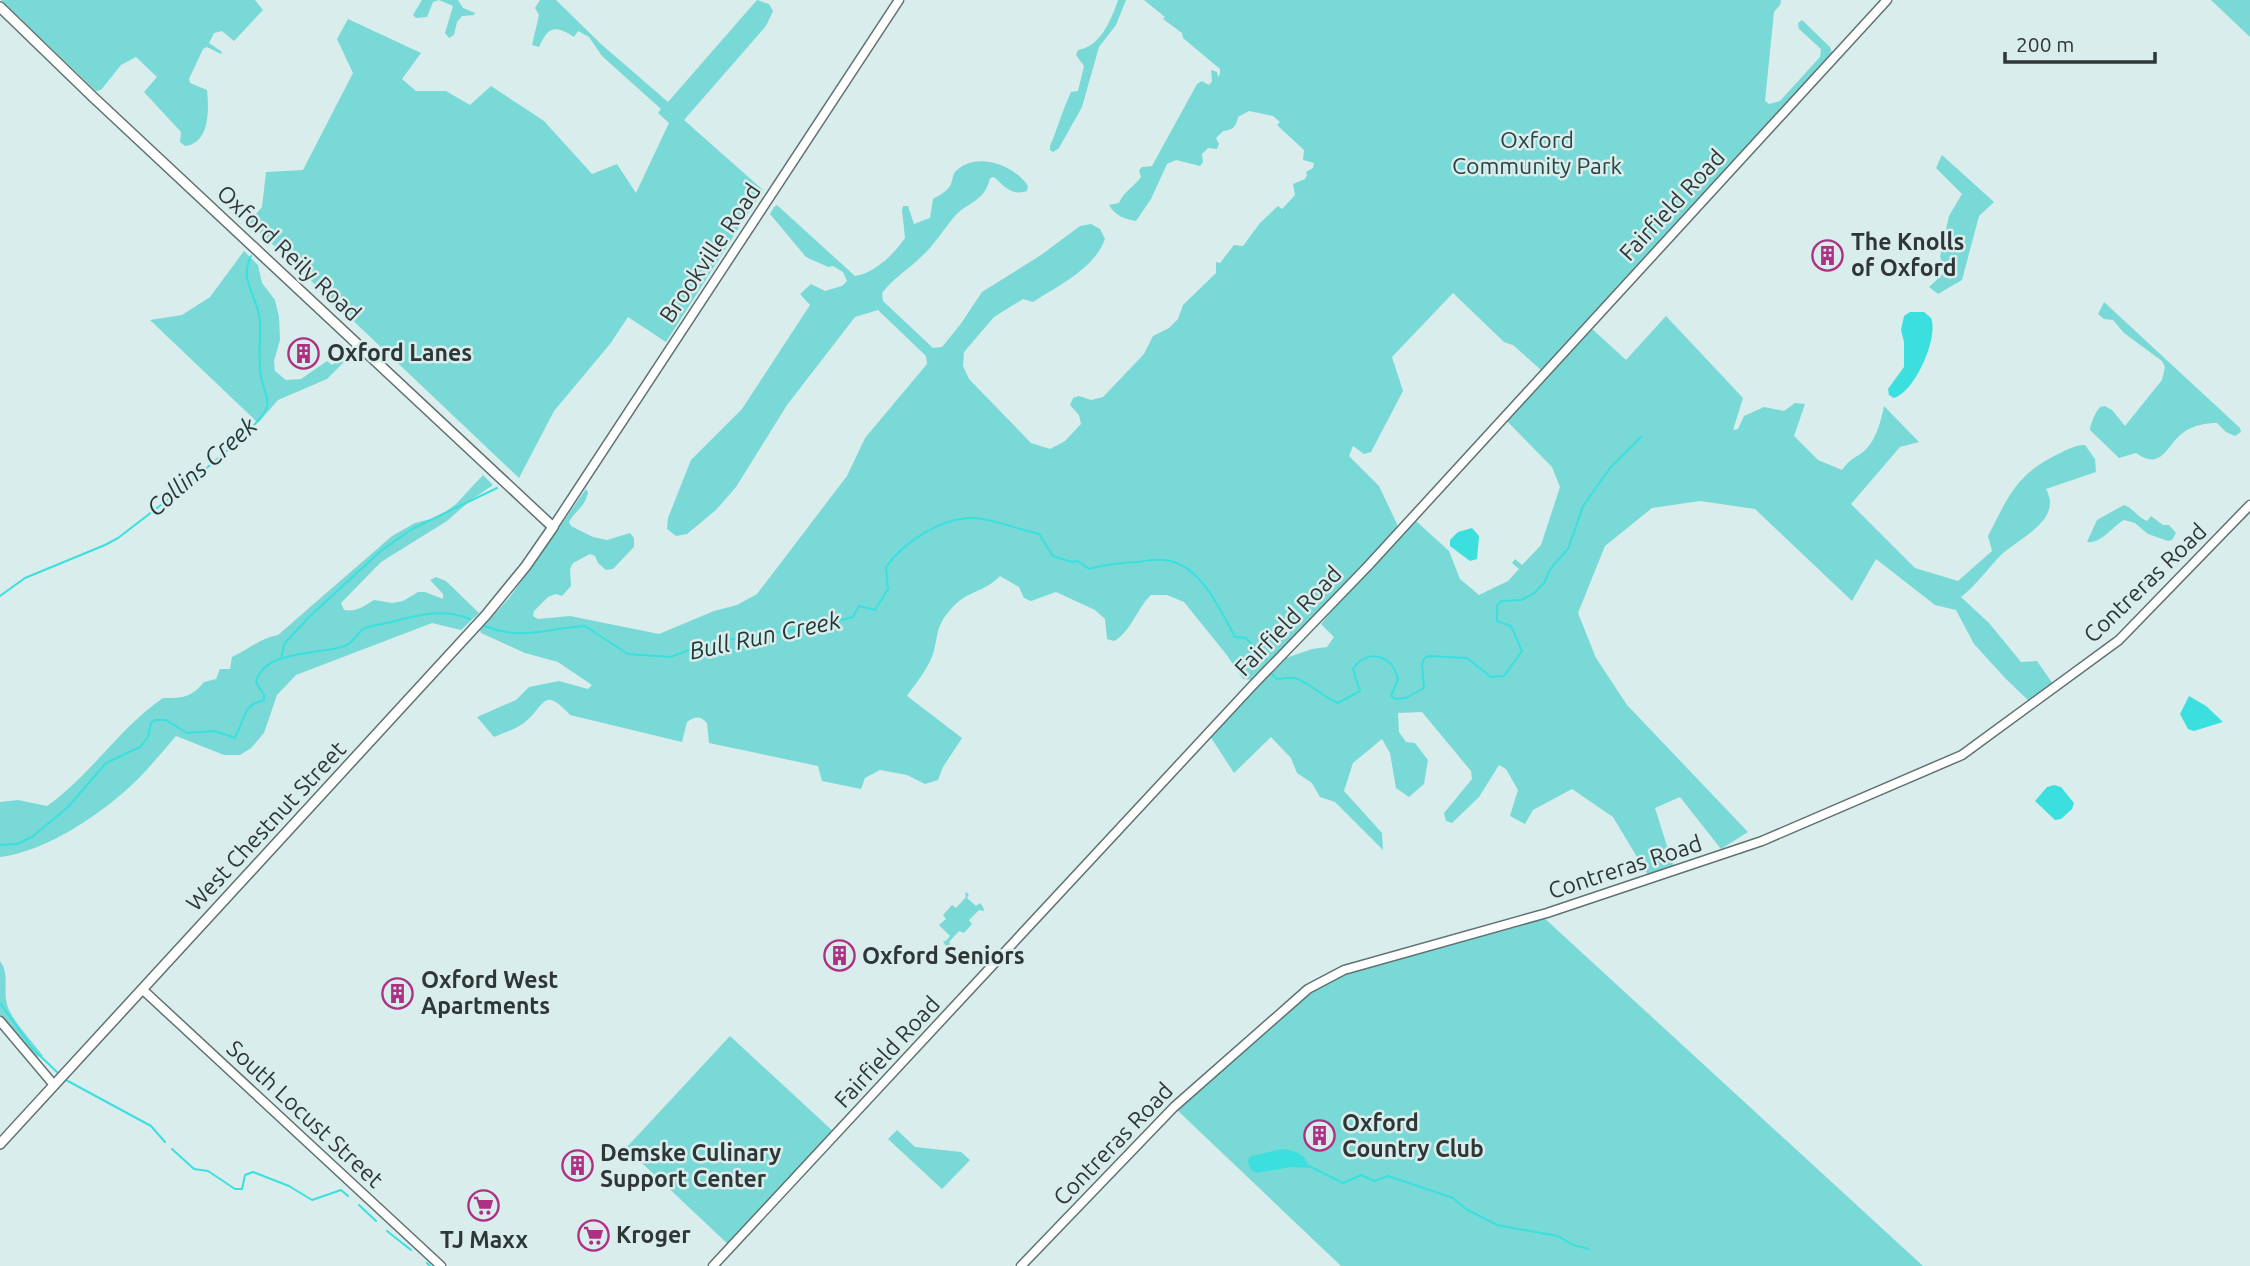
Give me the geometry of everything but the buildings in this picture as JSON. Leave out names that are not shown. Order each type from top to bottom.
[{"type":"main road","name":"Oxford Reily Road","points":[[0,8],[552,527]]},
{"type":"main road","name":"West Chestnut Street","points":[[0,1144],[502,597],[552,527]]},
{"type":"street","name":"Brookville Road","points":[[552,527],[899,0]]},
{"type":"street","name":"Fairfield Road","points":[[713,1266],[1244,695],[1368,566],[1887,0]]},
{"type":"street","name":"Contreras Road","points":[[1021,1266],[1174,1107],[1308,989],[1344,970],[1547,913],[1762,841],[1962,755],[2119,640],[2250,505]]},
{"type":"street","name":"South Locust Street","points":[[142,989],[441,1266]]},
{"type":"street","points":[[0,1021],[59,1080]]},
{"type":"green space","points":[[1,0],[255,0],[263,10],[234,41],[222,31],[214,33],[209,43],[222,52],[221,54],[207,47],[203,49],[189,79],[190,83],[207,90],[206,124],[199,139],[185,146],[180,142],[181,132],[144,92],[157,77],[136,57],[121,65],[101,90],[96,91]]},
{"type":"green space","points":[[422,0],[439,0],[433,2],[427,17],[416,18],[413,15]]},
{"type":"green space","points":[[439,0],[458,0],[463,8],[475,13],[462,16],[457,22],[454,35],[449,38],[445,33],[453,6]]},
{"type":"green space","points":[[540,0],[556,0],[601,44],[668,102],[757,0],[769,4],[773,11],[766,26],[684,120],[763,190],[666,342],[628,317],[610,344],[554,411],[519,478],[249,222],[262,207],[266,172],[303,170],[353,73],[337,39],[348,19],[421,53],[402,79],[416,91],[446,91],[470,105],[491,86],[544,121],[592,174],[617,164],[636,193],[669,123],[658,113],[661,109],[602,56],[589,37],[578,31],[574,37],[557,29],[549,31],[539,47],[532,45],[539,15],[535,8]]},
{"type":"green space","points":[[1118,0],[1126,0],[1116,25],[1099,47],[1082,107],[1059,148],[1053,152],[1050,146],[1068,98],[1071,92],[1078,91],[1084,66],[1076,55],[1078,50],[1088,47],[1099,38],[1111,19]]},
{"type":"green space","name":"Oxford Community Park","points":[[1144,0],[1781,0],[1774,12],[1765,101],[1769,104],[1780,101],[1820,57],[1821,49],[1799,29],[1798,23],[1802,20],[1830,47],[1832,53],[1762,130],[1761,137],[1546,370],[1541,370],[1513,345],[1504,342],[1453,293],[1392,357],[1403,391],[1371,452],[1364,454],[1353,446],[1349,456],[1379,486],[1397,524],[1397,531],[1253,680],[1243,679],[1184,602],[1167,595],[1151,595],[1125,632],[1114,641],[1107,639],[1105,619],[1095,610],[1056,592],[1031,601],[1024,598],[1019,587],[1000,576],[988,586],[963,598],[946,615],[940,626],[931,660],[907,696],[962,738],[943,767],[938,780],[925,784],[907,775],[880,770],[865,778],[861,789],[822,781],[818,766],[709,743],[707,723],[700,718],[687,722],[682,742],[570,715],[549,700],[524,723],[494,737],[477,717],[516,700],[529,687],[559,681],[588,689],[592,685],[558,662],[525,653],[481,633],[480,630],[510,597],[586,489],[587,497],[569,522],[571,526],[593,537],[607,540],[630,533],[634,538],[634,547],[613,569],[606,570],[595,556],[590,554],[573,563],[570,569],[571,586],[562,596],[556,594],[548,597],[534,611],[533,616],[538,619],[570,616],[659,634],[714,611],[737,605],[757,594],[847,476],[865,438],[927,364],[926,356],[878,310],[855,317],[787,405],[736,487],[716,510],[687,534],[676,536],[667,529],[668,518],[691,460],[742,409],[810,305],[800,294],[811,284],[825,291],[842,286],[847,281],[843,272],[833,266],[828,267],[806,257],[770,214],[774,207],[777,205],[855,276],[883,262],[905,238],[903,206],[908,206],[914,224],[930,218],[933,199],[948,188],[955,173],[965,165],[984,161],[995,163],[1022,179],[1028,186],[1027,191],[1017,192],[1009,190],[994,177],[990,178],[980,197],[959,212],[927,251],[882,293],[883,301],[933,348],[942,347],[982,292],[1041,255],[1080,226],[1091,224],[1100,229],[1105,239],[1100,250],[1084,268],[1033,302],[1023,299],[994,317],[964,352],[963,366],[969,379],[1031,443],[1050,449],[1065,441],[1081,424],[1079,415],[1070,405],[1073,398],[1079,396],[1091,400],[1103,397],[1144,354],[1153,336],[1169,328],[1178,319],[1183,305],[1216,273],[1216,262],[1220,263],[1234,245],[1243,246],[1260,223],[1278,206],[1282,209],[1295,195],[1293,184],[1305,179],[1306,172],[1313,168],[1314,163],[1303,160],[1304,150],[1277,125],[1280,122],[1273,116],[1249,111],[1238,117],[1234,127],[1223,131],[1216,138],[1219,144],[1217,149],[1208,148],[1202,154],[1203,162],[1200,166],[1176,160],[1167,164],[1151,199],[1136,221],[1111,209],[1109,205],[1119,203],[1141,177],[1139,170],[1152,166],[1197,84],[1202,81],[1209,85],[1212,81],[1211,70],[1217,72],[1218,77],[1220,74],[1220,69]]},
{"type":"green space","points":[[2211,0],[2250,0],[2250,37]]},
{"type":"green space","points":[[1942,155],[1994,202],[1979,216],[1962,280],[1938,294],[1929,287],[1944,273],[1945,267],[1940,257],[1949,216],[1962,194],[1936,168]]},
{"type":"green space","points":[[244,251],[258,265],[262,283],[275,300],[280,340],[274,361],[275,371],[286,380],[301,379],[327,361],[332,365],[348,348],[353,353],[327,379],[278,400],[258,423],[150,320],[182,315],[210,297]]},
{"type":"green space","points":[[2104,302],[2240,428],[2241,432],[2235,436],[2217,423],[2200,425],[2184,432],[2158,458],[2145,458],[2136,453],[2119,458],[2090,430],[2095,414],[2100,407],[2105,406],[2112,410],[2125,426],[2162,380],[2165,367],[2162,361],[2124,333],[2113,320],[2104,319],[2098,314]]},
{"type":"green space","points":[[1666,316],[1743,398],[1733,430],[1738,429],[1744,416],[1764,407],[1784,411],[1795,403],[1805,404],[1794,436],[1818,460],[1842,470],[1870,444],[1884,406],[1919,442],[1900,447],[1851,504],[1915,568],[1958,581],[1992,551],[1988,536],[2013,490],[2021,481],[2054,456],[2073,447],[2085,445],[2095,459],[2096,472],[2046,489],[2050,500],[2049,511],[2044,520],[1999,557],[1961,597],[1989,623],[2021,662],[2037,661],[2053,684],[2030,702],[1974,644],[1956,610],[1935,605],[1876,559],[1852,601],[1755,509],[1700,501],[1652,508],[1605,546],[1578,613],[1596,658],[1627,705],[1748,832],[1721,849],[1680,797],[1655,808],[1674,868],[1649,877],[1613,817],[1572,789],[1533,810],[1525,824],[1510,816],[1518,790],[1506,769],[1499,765],[1479,797],[1452,823],[1446,821],[1444,813],[1472,779],[1471,771],[1422,712],[1398,713],[1399,732],[1406,742],[1415,743],[1428,760],[1424,784],[1409,797],[1396,788],[1390,753],[1382,739],[1353,763],[1344,791],[1382,833],[1383,850],[1335,802],[1320,797],[1312,783],[1297,773],[1291,758],[1271,737],[1234,773],[1210,736],[1286,658],[1327,647],[1334,637],[1321,624],[1416,521],[1449,551],[1460,579],[1479,595],[1508,581],[1519,569],[1512,563],[1515,559],[1522,565],[1541,545],[1560,487],[1552,467],[1505,419],[1589,326],[1626,360]]},
{"type":"green space","points":[[483,475],[493,485],[447,521],[381,562],[341,603],[344,610],[353,610],[374,600],[392,603],[403,601],[418,592],[443,599],[443,594],[430,580],[436,577],[446,581],[479,613],[461,630],[432,623],[296,675],[277,695],[264,733],[251,748],[240,755],[224,755],[176,736],[136,781],[91,818],[36,848],[0,857],[0,802],[18,800],[47,806],[77,781],[147,710],[163,698],[186,696],[204,682],[216,679],[220,669],[230,669],[232,657],[260,641],[278,635],[392,536],[415,523],[445,512]]},
{"type":"green space","points":[[2124,505],[2147,521],[2151,516],[2163,525],[2169,525],[2176,533],[2172,540],[2148,534],[2135,523],[2124,520],[2102,538],[2087,542],[2097,520]]},
{"type":"green space","points":[[965,892],[969,894],[967,898],[976,906],[980,903],[984,911],[979,910],[969,920],[972,924],[964,933],[959,931],[949,942],[951,946],[946,946],[943,941],[950,936],[939,925],[946,919],[943,915],[952,905],[956,908],[966,897]]},
{"type":"green space","points":[[1542,916],[1923,1266],[1341,1266],[1176,1109],[1304,995],[1342,973]]},
{"type":"green space","points":[[0,961],[5,972],[9,1010],[43,1056],[34,1057],[0,1015]]},
{"type":"green space","points":[[730,1036],[836,1134],[731,1247],[626,1148]]},
{"type":"green space","points":[[897,1130],[915,1147],[961,1152],[970,1160],[942,1189],[888,1139]]},
{"type":"shaded area","points":[[1910,312],[1924,312],[1931,318],[1932,338],[1917,375],[1902,394],[1894,398],[1889,395],[1888,389],[1904,367],[1901,330],[1904,316]]},
{"type":"shaded area","points":[[1472,528],[1479,536],[1477,559],[1470,561],[1450,546],[1450,540],[1458,532]]},
{"type":"shaded area","points":[[2189,696],[2206,706],[2223,722],[2194,731],[2188,729],[2180,714]]},
{"type":"shaded area","points":[[2047,787],[2061,787],[2074,803],[2072,809],[2061,819],[2055,820],[2035,801]]},
{"type":"shaded area","points":[[1281,1149],[1299,1154],[1309,1168],[1292,1167],[1256,1173],[1251,1170],[1249,1157]]},
{"type":"waterway","name":"Collins Creek","points":[[0,596],[25,578],[118,538],[224,454],[260,419],[267,407],[267,400],[260,367],[259,313],[247,274],[251,256]]},
{"type":"waterway","name":"Bull Run Creek","points":[[1272,674],[1277,679],[1298,679],[1338,703],[1360,691],[1353,669],[1365,658],[1375,656],[1385,659],[1393,666],[1398,679],[1391,696],[1395,699],[1406,698],[1424,688],[1422,665],[1428,656],[1467,658],[1491,677],[1504,676],[1522,651],[1511,626],[1497,621],[1497,606],[1501,601],[1521,600],[1533,594],[1544,583],[1551,568],[1568,549],[1583,506],[1610,468],[1641,437]]},
{"type":"waterway","name":"Bull Run Creek","points":[[281,659],[284,644],[310,616],[382,550],[412,529],[497,488]]},
{"type":"waterway","name":"Bull Run Creek","points":[[485,626],[511,633],[585,626],[628,654],[671,657],[706,643],[808,628],[853,617],[859,606],[875,610],[888,589],[886,567],[903,549],[925,532],[938,526],[950,521],[975,518],[1039,534],[1053,556],[1072,562],[1078,561],[1089,569],[1154,560],[1177,563],[1188,569],[1207,589],[1235,637],[1246,638],[1266,660]]},
{"type":"waterway","name":"Bull Run Creek","points":[[0,845],[17,844],[32,837],[68,807],[106,763],[140,747],[148,737],[151,723],[155,720],[166,720],[187,733],[215,731],[235,738],[247,710],[253,704],[264,700],[256,682],[261,671],[281,658],[345,646],[365,628],[411,617],[440,613],[470,619]]},
{"type":"waterway","points":[[0,1003],[33,1049],[59,1074]]},
{"type":"waterway","points":[[66,1080],[151,1126],[165,1142]]},
{"type":"waterway","points":[[172,1149],[194,1169],[208,1171],[235,1189],[242,1189],[245,1175],[253,1172],[289,1186],[312,1200],[341,1190],[348,1196]]},
{"type":"waterway","points":[[1309,1166],[1343,1183],[1361,1175],[1374,1181],[1388,1176],[1453,1198],[1466,1209],[1497,1225],[1558,1236],[1573,1245],[1589,1249]]},
{"type":"waterway","points":[[359,1205],[376,1221]]},
{"type":"waterway","points":[[387,1231],[411,1250]]},
{"type":"waterway","points":[[427,1263],[430,1266]]},
{"type":"place","name":"The Knolls of Oxford","points":[[1828,255]]},
{"type":"place","name":"Oxford Lanes","points":[[304,353]]},
{"type":"place","name":"Oxford Seniors","points":[[839,956]]},
{"type":"place","name":"Oxford West Apartments","points":[[398,993]]},
{"type":"place","name":"Oxford Country Club","points":[[1319,1136]]},
{"type":"place","name":"Demske Culinary Support Center","points":[[577,1166]]},
{"type":"place","name":"TJ Maxx","points":[[484,1206]]},
{"type":"place","name":"Kroger","points":[[593,1235]]}]
